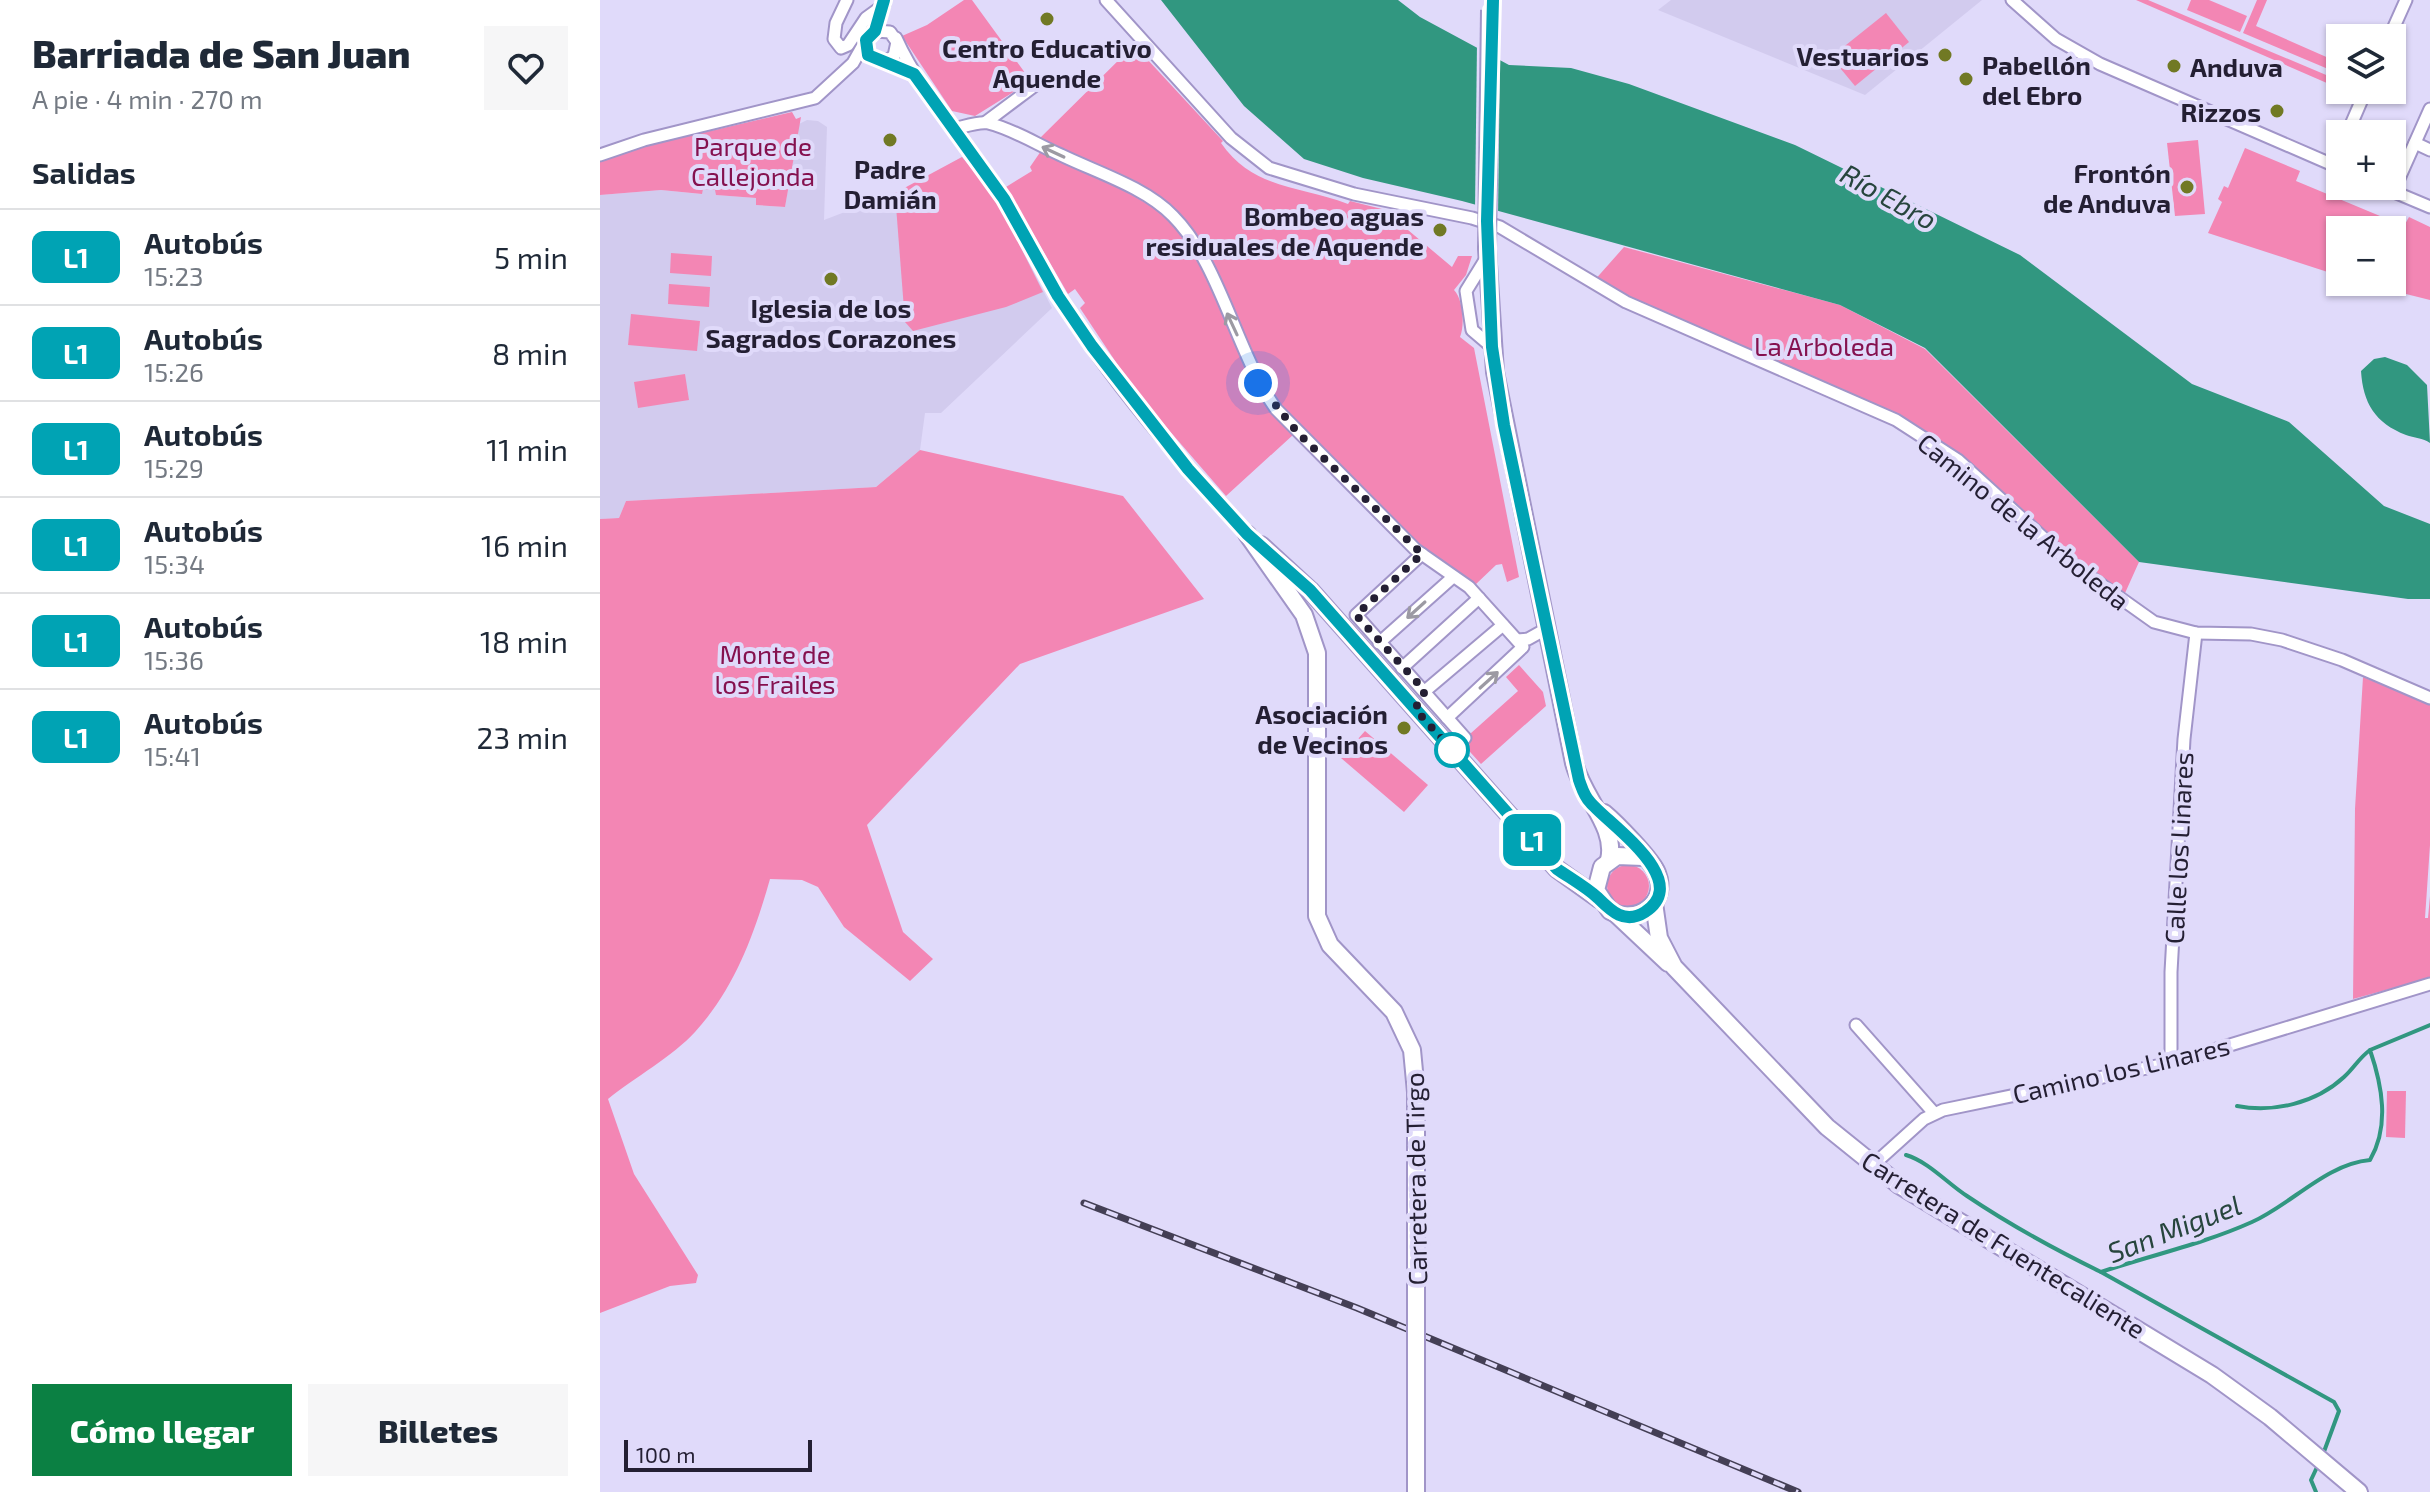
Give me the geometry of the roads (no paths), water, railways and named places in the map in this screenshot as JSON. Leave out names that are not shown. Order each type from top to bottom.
[{"type":"main road","points":[[1490,3],[1487,252],[1492,347],[1541,632],[1574,763],[1590,803],[1610,836],[1604,865],[1596,880],[1599,899]]},
{"type":"main road","points":[[1247,534],[1310,590],[1557,869],[1617,915],[1638,915],[1654,903]]},
{"type":"main road","name":"Carretera de Tirgo","points":[[1247,534],[1304,615],[1317,653],[1317,916],[1330,945],[1394,1012],[1412,1050],[1416,1092],[1416,1492]]},
{"type":"main road","points":[[1590,803],[1620,828],[1654,867],[1659,881],[1654,903],[1659,938],[1674,967]]},
{"type":"main road","points":[[1557,869],[1579,876],[1626,854],[1643,857]]},
{"type":"main road","name":"Carretera de Fuentecaliente","points":[[1617,915],[1674,967],[1818,1118],[1872,1166],[2212,1375],[2359,1492]]},
{"type":"street","points":[[847,0],[834,30],[834,39],[841,48],[848,45],[866,18],[884,2]]},
{"type":"street","name":"Camino de la Arboleda","points":[[1106,0],[1231,138],[1269,168],[1354,194],[1472,218],[1500,227],[1626,302],[1896,420],[1958,460],[2071,563],[2121,602],[2154,622],[2196,633],[2251,634],[2282,640],[2342,660],[2430,698]]},
{"type":"street","points":[[2012,0],[2056,39],[2104,66],[2326,162]]},
{"type":"street","points":[[2394,24],[2402,1]]},
{"type":"street","points":[[853,63],[881,61],[896,52],[884,2]]},
{"type":"street","points":[[884,2],[866,50],[881,61],[914,74]]},
{"type":"street","points":[[870,36],[893,35]]},
{"type":"street","points":[[893,35],[914,74],[1004,199],[1058,296],[1112,375],[1188,469],[1247,534]]},
{"type":"street","points":[[600,155],[633,142],[806,102],[821,94],[853,63],[870,36]]},
{"type":"street","points":[[953,129],[986,122],[1034,86]]},
{"type":"street","points":[[2406,163],[2430,109]]},
{"type":"street","points":[[986,122],[1121,184],[1173,215],[1202,259],[1258,383],[1276,409],[1385,521],[1479,598],[1518,640],[1522,650],[1447,718]]},
{"type":"street","points":[[2415,143],[2430,150]]},
{"type":"street","points":[[2406,197],[2430,207]]},
{"type":"street","points":[[1487,252],[1466,291],[1472,330],[1492,347]]},
{"type":"street","points":[[1467,302],[1489,309]]},
{"type":"street","points":[[1470,319],[1489,309]]},
{"type":"street","points":[[1422,554],[1356,615],[1465,738]]},
{"type":"street","points":[[1379,643],[1453,577]]},
{"type":"street","points":[[1402,668],[1479,598]]},
{"type":"street","points":[[1415,709],[1425,691],[1503,625]]},
{"type":"street","points":[[1518,640],[1541,632]]},
{"type":"street","name":"Calle los Linares","points":[[2171,1063],[2171,972],[2184,739],[2196,633]]},
{"type":"street","points":[[1403,695],[1414,688],[1425,691]]},
{"type":"street","name":"Camino los Linares","points":[[1872,1166],[1934,1113],[1963,1104],[2171,1063],[2430,984]]},
{"type":"street","points":[[1856,1025],[1934,1113]]},
{"type":"water","name":"Río Ebro","points":[[1161,0],[1398,0],[1420,17],[1509,65],[1571,68],[1629,84],[1795,145],[2020,255],[2192,384],[2289,422],[2384,506],[2430,524],[2430,599],[2408,599],[2139,562],[1925,348],[1840,305],[1462,201],[1363,178],[1304,159],[1244,106]]},
{"type":"water","points":[[2385,357],[2407,365],[2427,385],[2430,443],[2395,430],[2379,418],[2368,402],[2361,371],[2374,359]]},
{"type":"waterway","name":"San Miguel","points":[[2322,1457],[2339,1411],[2334,1402],[2101,1272],[2234,1230],[2267,1214],[2339,1169],[2370,1160],[2382,1119],[2381,1091],[2370,1050],[2430,1025]]},
{"type":"waterway","points":[[2237,1106],[2280,1107],[2308,1099],[2333,1086],[2370,1050]]},
{"type":"waterway","points":[[1906,1155],[1930,1168],[1999,1217],[2101,1272]]},
{"type":"waterway","name":"San Miguel","points":[[2316,1492],[2311,1480],[2318,1465]]},
{"type":"railway","points":[[1084,1203],[1357,1308],[1798,1492]]},
{"type":"place","name":"Centro Educativo Aquende","points":[[1047,19]]},
{"type":"place","name":"Vestuarios","points":[[1945,55]]},
{"type":"place","name":"Anduva","points":[[2174,66]]},
{"type":"place","name":"Pabellón del Ebro","points":[[1966,79]]},
{"type":"place","name":"Rizzos","points":[[2277,111]]},
{"type":"place","name":"Padre Damián","points":[[890,140]]},
{"type":"place","name":"Frontón de Anduva","points":[[2187,187]]},
{"type":"place","name":"Bombeo aguas residuales de Aquende","points":[[1440,230]]},
{"type":"place","name":"Iglesia de los Sagrados Corazones","points":[[831,279]]},
{"type":"place","name":"Asociación de Vecinos","points":[[1404,728]]},
{"type":"park label","name":"Parque de Callejonda","points":[[753,160]]},
{"type":"park label","name":"La Arboleda","points":[[1824,345]]},
{"type":"park label","name":"Monte de los Frailes","points":[[775,668]]}]
